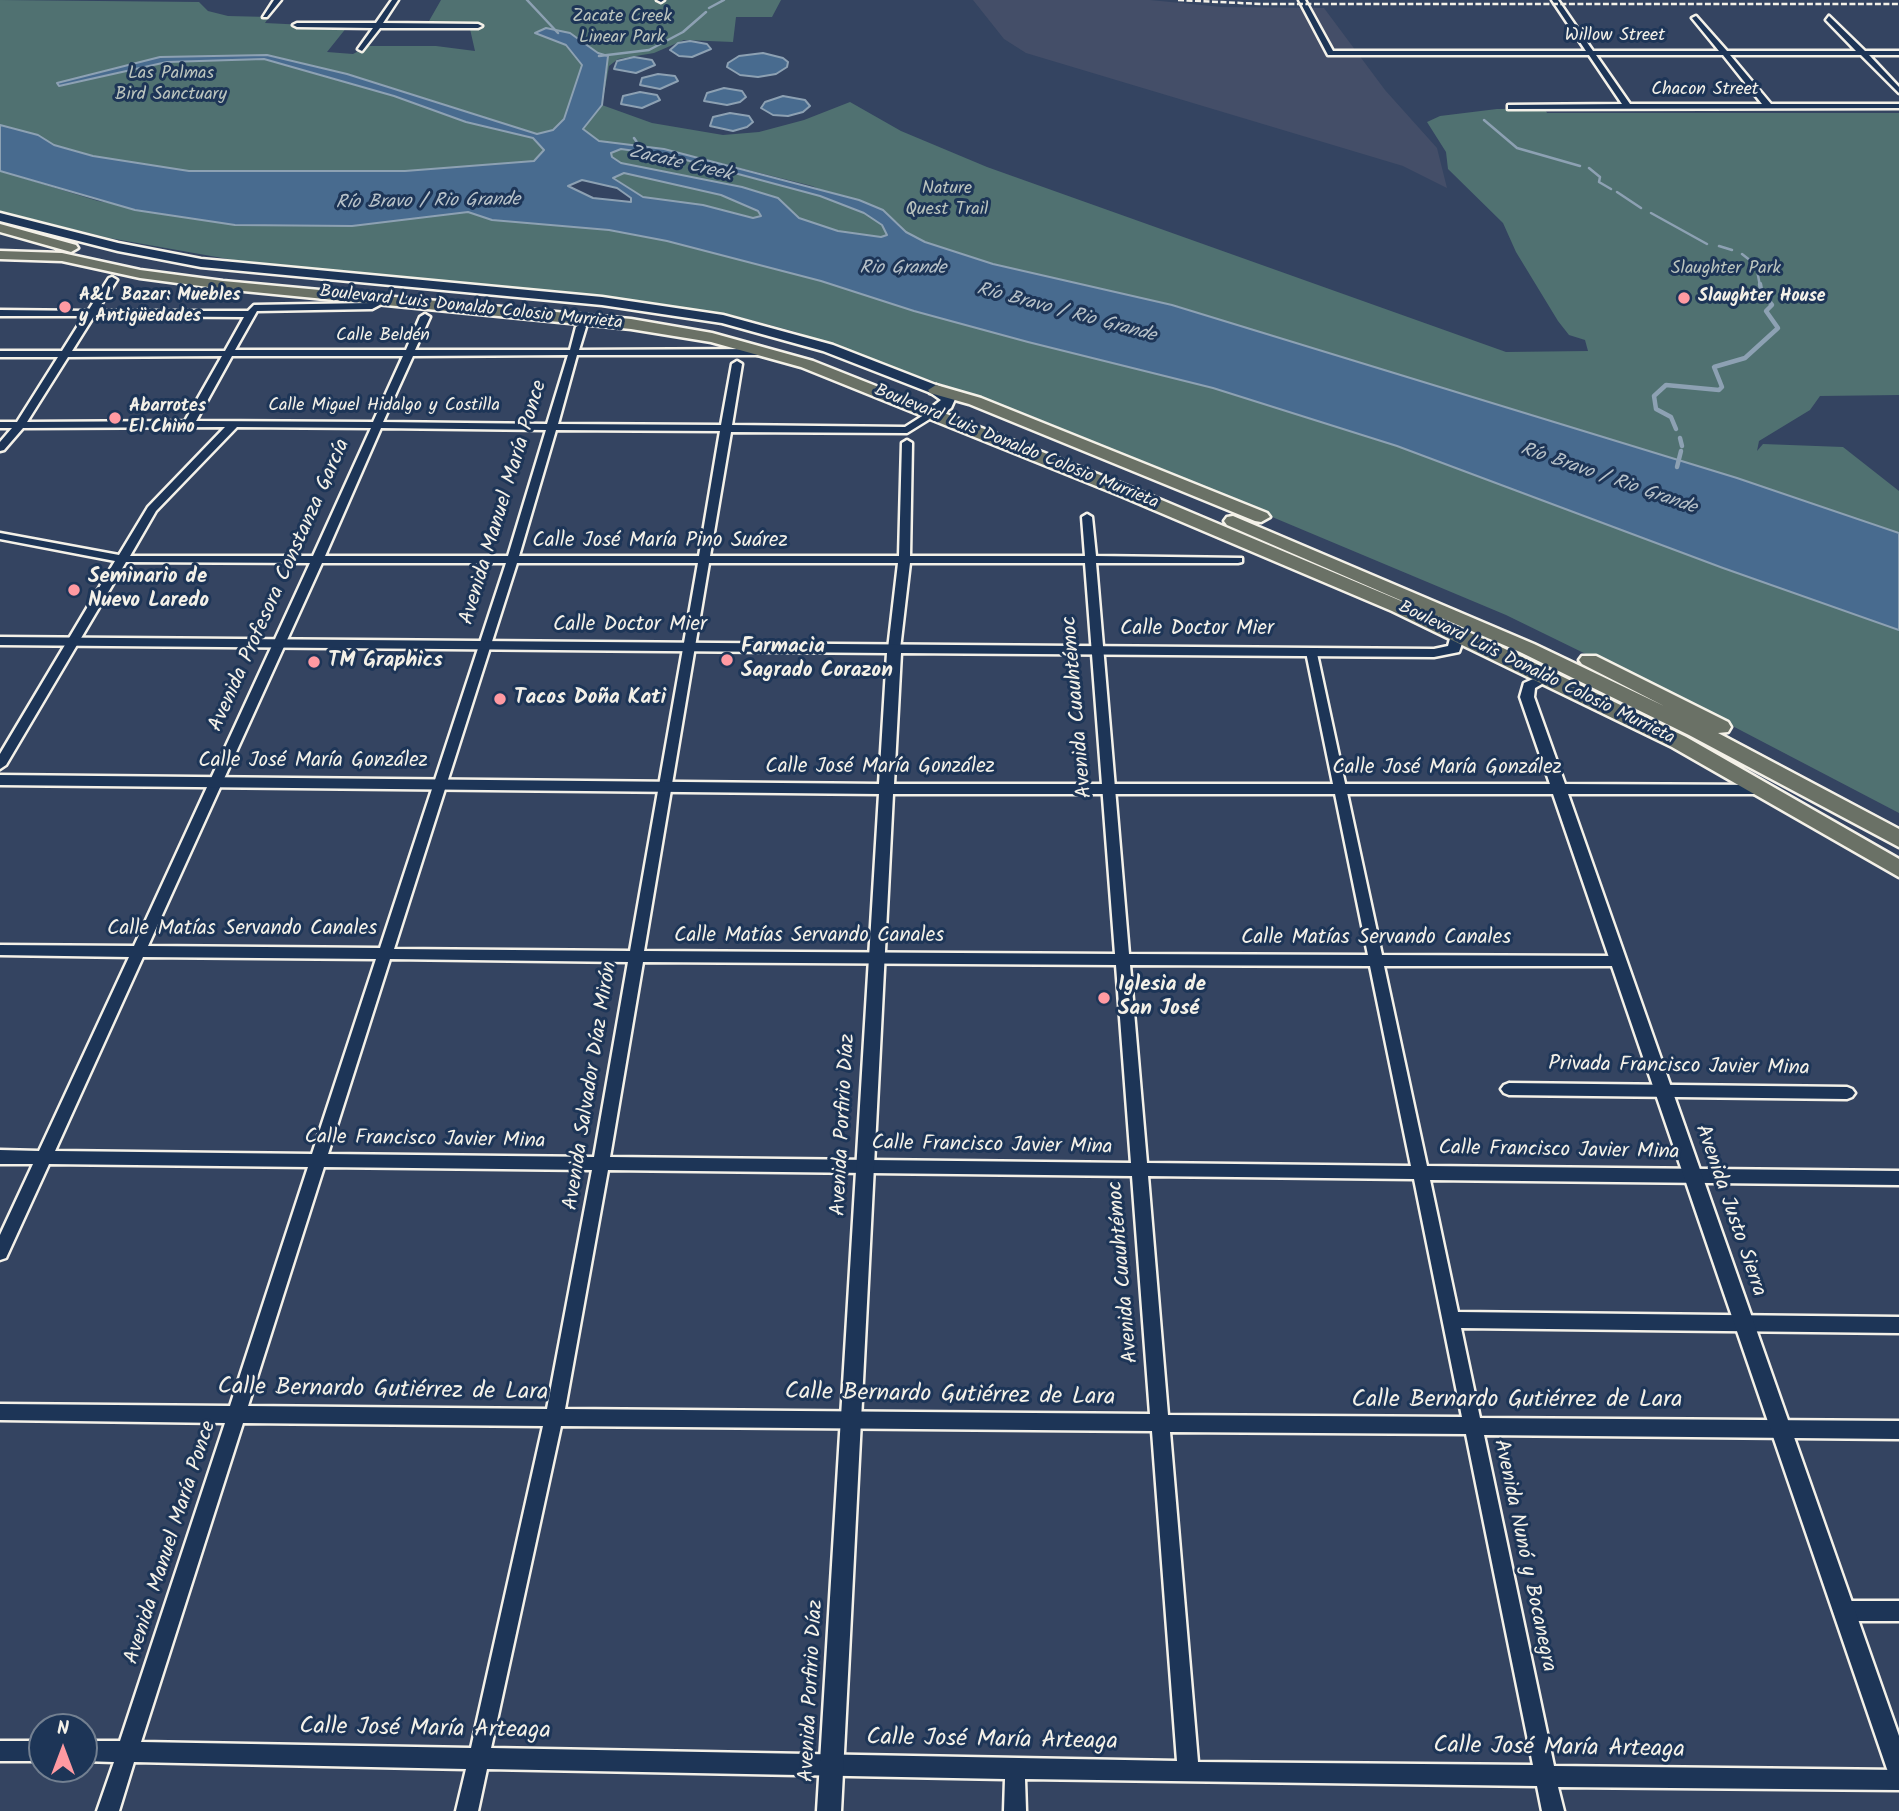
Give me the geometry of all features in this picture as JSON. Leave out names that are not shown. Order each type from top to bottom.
[{"type":"highway","name":"Boulevard Luis Donaldo Colosio Murrieta","points":[[0,228],[133,261],[257,280],[534,304],[677,321],[817,356],[1415,597],[1696,730],[1899,839]]},
{"type":"highway","points":[[3,255],[45,248],[111,261],[133,261]]},
{"type":"highway","name":"Boulevard Luis Donaldo Colosio Murrieta","points":[[3,255],[62,257],[188,281],[631,324],[765,352],[938,403],[1127,492],[1458,635],[1547,677],[1679,742],[1899,869]]},
{"type":"highway","points":[[938,403],[975,401],[1462,601],[1687,708],[1781,762],[1855,815]]},
{"type":"highway","points":[[1344,551],[1415,597]]},
{"type":"main road","name":"Boulevard Luis Donaldo Colosio Murrieta","points":[[0,217],[118,247],[201,263],[602,301],[684,312],[791,336],[888,369],[938,403]]},
{"type":"street","points":[[265,16],[278,0]]},
{"type":"street","points":[[362,49],[395,0]]},
{"type":"street","name":"Willow Street","points":[[1302,0],[1331,52],[1899,53]]},
{"type":"street","points":[[1555,0],[1628,107]]},
{"type":"street","points":[[1696,18],[1769,107]]},
{"type":"street","points":[[1829,18],[1899,91]]},
{"type":"street","points":[[297,25],[476,26]]},
{"type":"street","name":"Chacon Street","points":[[1511,107],[1899,106]]},
{"type":"street","points":[[0,448],[20,425],[112,280]]},
{"type":"street","points":[[0,313],[252,311],[372,306],[384,300]]},
{"type":"street","points":[[189,424],[252,311]]},
{"type":"street","name":"Avenida Profesora Constanza García","points":[[0,1253],[280,644],[425,317]]},
{"type":"street","name":"Avenida Manuel María Ponce","points":[[108,1811],[512,561],[581,327]]},
{"type":"street","name":"Calle Beldén","points":[[0,354],[765,352]]},
{"type":"street","name":"Avenida Salvador Díaz Mirón","points":[[467,1811],[554,1418],[601,1164],[634,957],[666,786],[737,363]]},
{"type":"street","name":"Calle Miguel Hidalgo y Costilla","points":[[0,425],[728,426],[907,429],[938,403]]},
{"type":"street","points":[[0,765],[152,509],[234,424]]},
{"type":"street","name":"Avenida Porfirio Díaz","points":[[829,1811],[894,649],[904,562],[907,443]]},
{"type":"street","name":"Avenida Cuauhtémoc","points":[[1087,517],[1188,1772]]},
{"type":"street","name":"Calle José María Pino Suárez","points":[[0,536],[121,559],[904,562],[1238,560]]},
{"type":"street","name":"Calle Doctor Mier","points":[[0,641],[1446,652],[1457,645],[1458,635]]},
{"type":"street","name":"Avenida Nunó y Bocanegra","points":[[1312,652],[1552,1811]]},
{"type":"street","name":"Avenida Justo Sierra","points":[[1547,677],[1529,686],[1527,697],[1899,1769]]},
{"type":"street","name":"Calle José María González","points":[[0,780],[886,789],[1760,789]]},
{"type":"street","name":"Calle Matías Servando Canales","points":[[0,950],[386,951],[877,959],[1618,961]]},
{"type":"street","name":"Privada Francisco Javier Mina","points":[[1509,1089],[1847,1093]]},
{"type":"street","name":"Calle Francisco Javier Mina","points":[[0,1157],[1899,1178]]},
{"type":"street","points":[[1451,1320],[1899,1325]]},
{"type":"street","name":"Calle Bernardo Gutiérrez de Lara","points":[[0,1412],[1899,1430]]},
{"type":"street","points":[[1844,1611],[1899,1611]]},
{"type":"street","points":[[0,1751],[28,1751]]},
{"type":"street","name":"Calle José María Arteaga","points":[[98,1751],[1188,1772],[1899,1780]]},
{"type":"street","points":[[1015,1769],[1015,1811]]},
{"type":"shaded area","points":[[973,0],[1150,0],[1222,7],[1324,8],[1385,90],[1437,148],[1447,188],[1403,166],[1026,53],[1004,39]]},
{"type":"green space","points":[[0,0],[199,2],[208,11],[228,16],[269,17],[265,23],[347,27],[327,52],[353,54],[368,46],[436,46],[475,51],[470,29],[425,28],[441,0],[781,0],[772,17],[736,17],[733,42],[684,40],[654,53],[618,59],[609,66],[602,105],[652,123],[723,135],[759,132],[804,120],[850,102],[901,131],[987,167],[1506,352],[1588,351],[1585,340],[1569,335],[1558,321],[1516,252],[1503,223],[1448,169],[1446,152],[1427,122],[1440,116],[1497,109],[1545,109],[1547,113],[1899,113],[1899,395],[1820,396],[1810,410],[1759,441],[1757,451],[1763,444],[1843,447],[1899,491],[1899,533],[1737,478],[1172,305],[993,264],[925,242],[906,232],[897,222],[812,186],[664,149],[599,141],[583,129],[534,161],[405,171],[189,171],[93,156],[54,145],[38,135],[0,125]]},
{"type":"green space","points":[[621,149],[671,156],[820,196],[864,213],[882,225],[887,235],[881,237],[838,231],[799,218],[778,198],[742,187],[621,163],[612,157],[611,153]]},
{"type":"green space","points":[[0,171],[98,201],[235,225],[352,226],[468,212],[492,220],[609,230],[667,241],[821,281],[914,311],[1213,388],[1397,446],[1723,568],[1899,630],[1899,813],[1721,720],[1506,615],[1036,418],[796,332],[732,315],[608,297],[262,265],[109,238],[0,211]]},
{"type":"green space","points":[[624,173],[721,195],[758,212],[761,216],[753,218],[703,205],[643,197],[613,177]]},
{"type":"water","name":"Rio Grande","points":[[546,28],[570,33],[598,53],[608,56],[602,105],[583,129],[599,141],[664,149],[859,200],[883,210],[906,232],[925,242],[993,264],[1172,305],[1737,478],[1899,533],[1899,630],[1723,568],[1397,446],[1213,388],[1028,342],[914,311],[821,281],[667,241],[609,230],[492,220],[468,212],[352,226],[235,225],[135,210],[0,171],[0,125],[38,135],[54,145],[93,156],[189,171],[405,171],[534,161],[544,150],[533,138],[466,122],[394,96],[264,59],[167,62],[59,86],[57,83],[160,57],[267,55],[347,74],[537,134],[553,130],[564,119],[582,65],[566,45],[535,33]],"holes":[[[621,149],[671,156],[820,196],[864,213],[882,225],[887,235],[881,237],[838,231],[799,218],[778,198],[742,187],[621,163],[612,157],[611,153]],[[624,173],[721,195],[758,211],[761,216],[753,218],[703,205],[643,197],[613,178]],[[582,180],[617,188],[631,198],[631,202],[593,198],[568,186]]]},
{"type":"water","points":[[690,41],[707,44],[711,49],[692,57],[679,56],[670,50],[678,43]]},
{"type":"water","points":[[763,53],[783,58],[788,62],[787,67],[776,74],[758,77],[740,75],[727,67],[728,63],[739,56]]},
{"type":"water","points":[[634,57],[652,60],[655,65],[636,73],[614,69],[617,61]]},
{"type":"water","points":[[658,74],[675,76],[678,81],[660,89],[640,85],[642,78]]},
{"type":"water","points":[[724,88],[742,91],[746,97],[740,102],[727,105],[704,101],[707,93]]},
{"type":"water","points":[[640,92],[657,95],[660,100],[642,108],[621,104],[623,96]]},
{"type":"water","points":[[783,96],[805,100],[810,106],[803,112],[788,116],[773,115],[761,108],[765,102]]},
{"type":"water","points":[[730,113],[749,116],[753,122],[733,131],[710,126],[713,117]]},
{"type":"waterway","name":"Zacate Creek","points":[[527,0],[558,33]]},
{"type":"waterway","points":[[709,8],[724,0]]},
{"type":"waterway","points":[[599,56],[649,50],[683,32],[706,12]]},
{"type":"waterway","points":[[1484,120],[1517,148],[1580,166]]},
{"type":"waterway","points":[[634,138],[641,148]]},
{"type":"waterway","points":[[1589,168],[1600,177],[1599,182],[1611,189]]},
{"type":"waterway","points":[[1617,192],[1641,208]]},
{"type":"waterway","points":[[1651,213],[1707,244]]},
{"type":"waterway","points":[[1719,246],[1732,250]]},
{"type":"waterway","points":[[1742,254],[1756,265],[1760,286]]},
{"type":"waterway","points":[[1760,284],[1761,290]]},
{"type":"waterway","points":[[1676,429],[1671,417],[1656,409],[1654,396],[1666,385],[1719,390],[1722,387],[1714,367],[1745,358],[1778,328],[1766,311],[1772,305],[1765,296]]},
{"type":"waterway","points":[[1680,438],[1682,446]]},
{"type":"waterway","points":[[1677,467],[1681,451]]},
{"type":"railway","points":[[1178,0],[1261,4],[1899,4]]},
{"type":"place","name":"Slaughter House","points":[[1684,298]]},
{"type":"place","name":"A&L Bazar: Muebles y Antigüedades","points":[[65,307]]},
{"type":"place","name":"Abarrotes El Chino","points":[[115,418]]},
{"type":"place","name":"Seminario de Nuevo Laredo","points":[[74,590]]},
{"type":"place","name":"Farmacia Sagrado Corazon","points":[[727,660]]},
{"type":"place","name":"TM Graphics","points":[[314,662]]},
{"type":"place","name":"Tacos Doña Kati","points":[[500,699]]},
{"type":"place","name":"Iglesia de San José","points":[[1104,998]]},
{"type":"park label","name":"Zacate Creek Linear Park","points":[[622,28]]},
{"type":"park label","name":"Las Palmas Bird Sanctuary","points":[[171,85]]},
{"type":"park label","name":"Nature Quest Trail","points":[[947,200]]},
{"type":"park label","name":"Slaughter Park","points":[[1726,270]]},
{"type":"water label","name":"Río Bravo / Rio Grande","points":[[428,203]]},
{"type":"water label","name":"Río Bravo / Rio Grande","points":[[1066,314]]},
{"type":"water label","name":"Río Bravo / Rio Grande","points":[[1608,480]]}]
